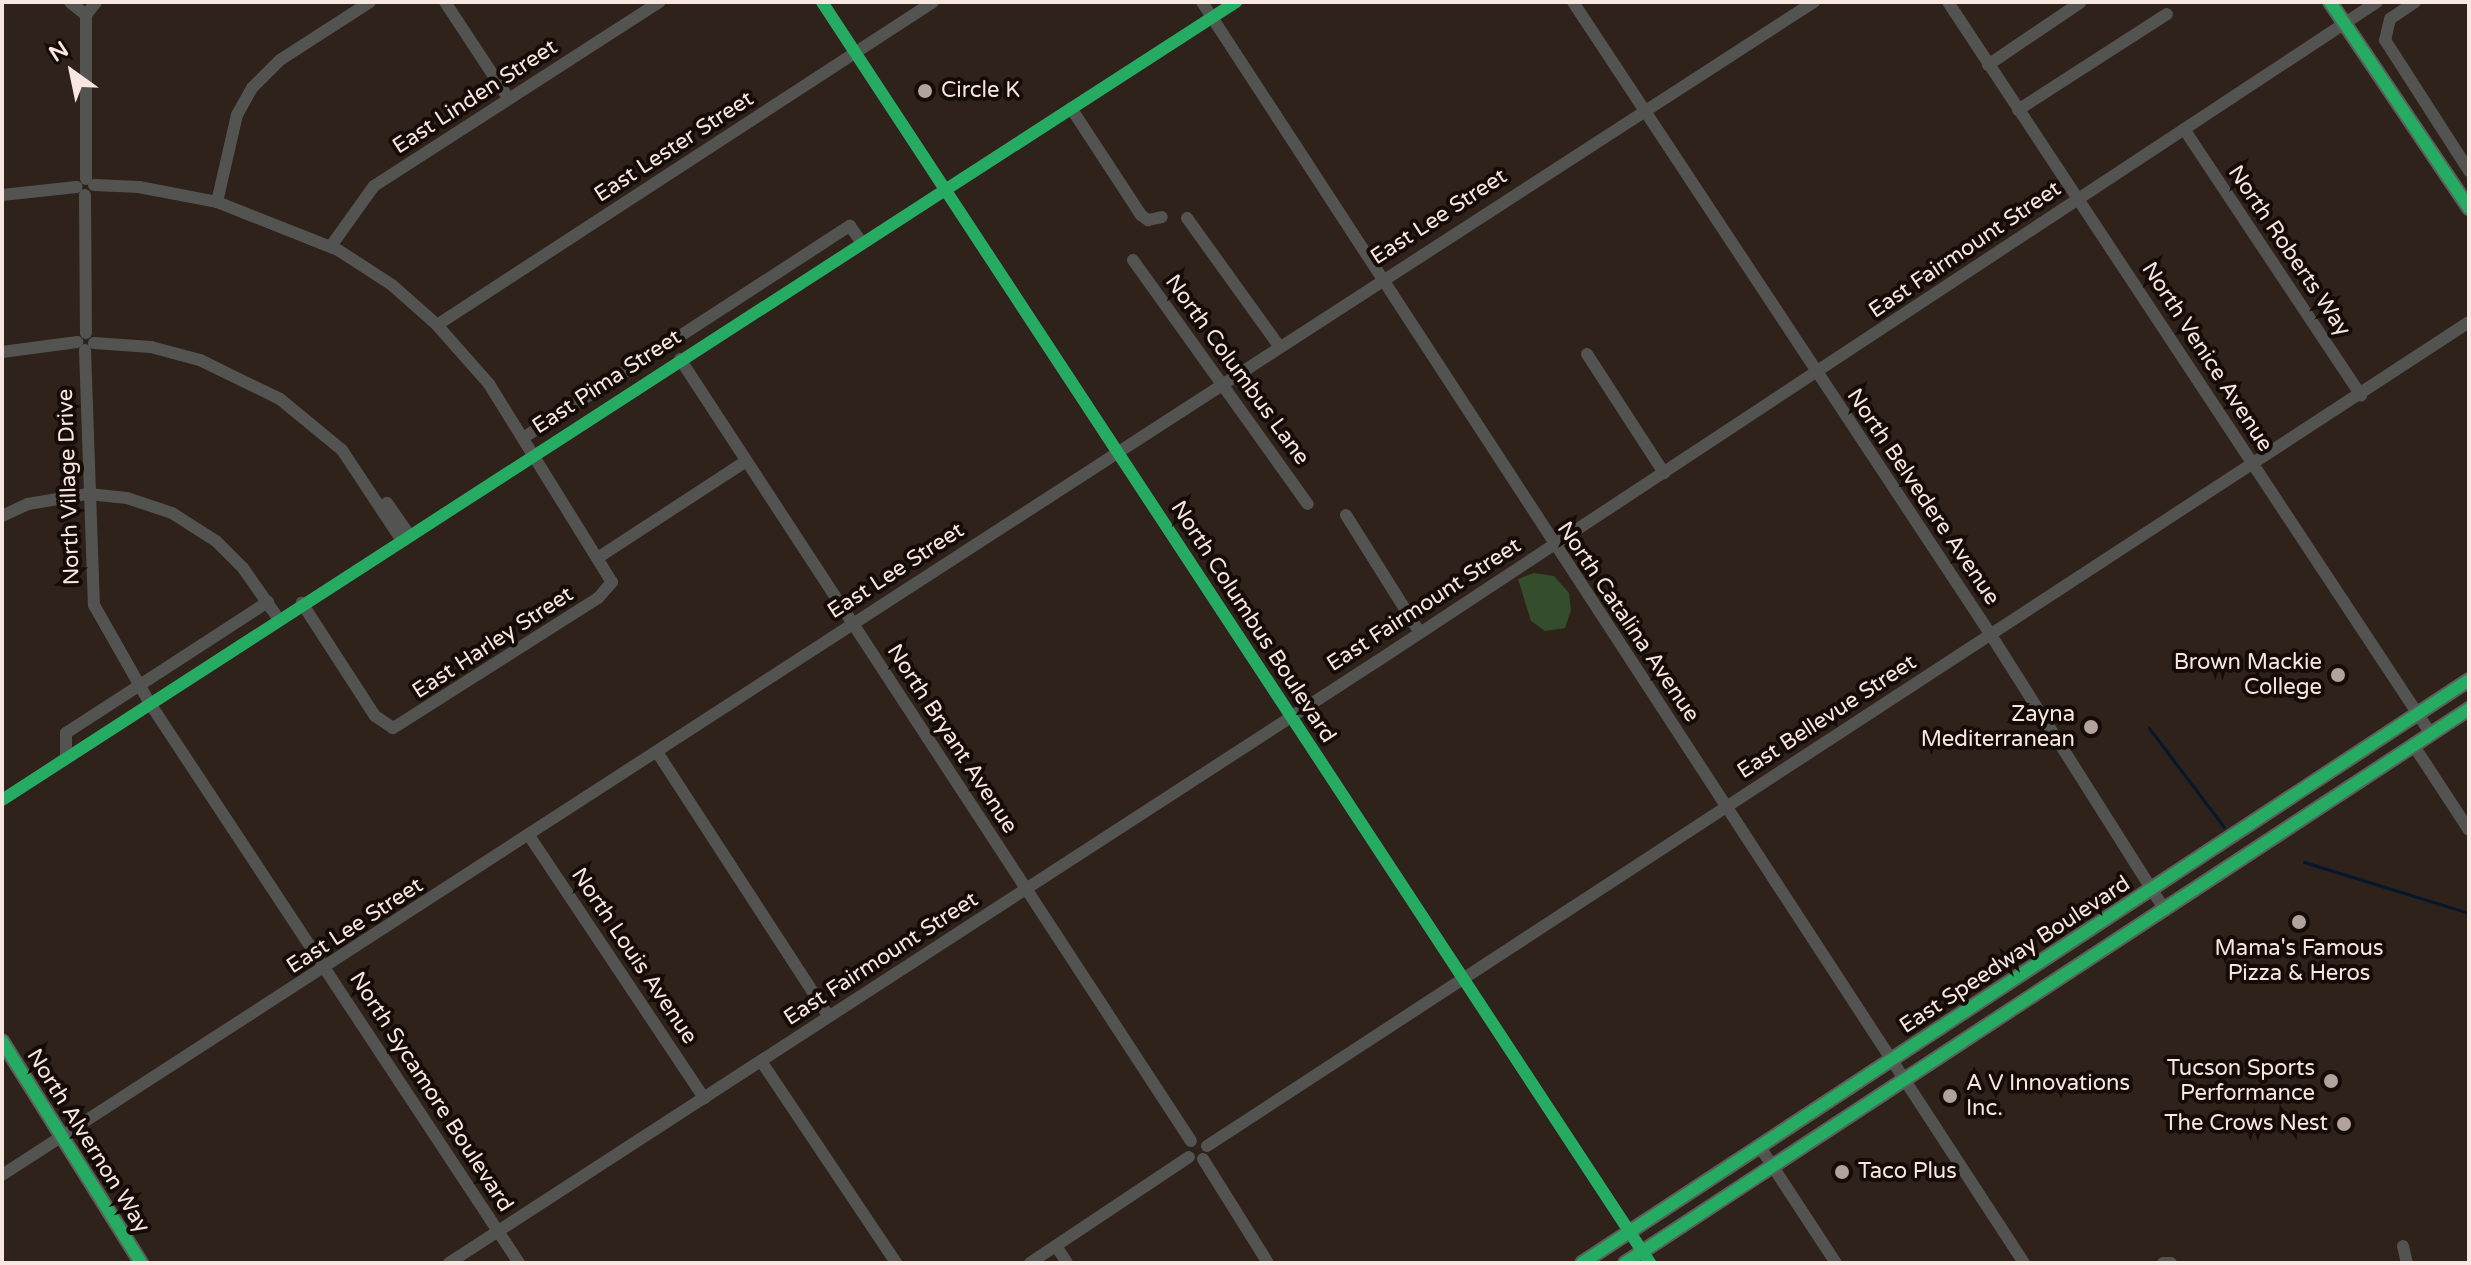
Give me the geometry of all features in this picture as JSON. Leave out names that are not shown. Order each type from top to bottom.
[{"type":"main road","points":[[2330,2],[2469,208]]},
{"type":"main road","name":"East Speedway Boulevard","points":[[1582,1263],[2469,680]]},
{"type":"main road","name":"East Speedway Boulevard","points":[[1625,1263],[1646,1257],[1906,1079],[2469,709]]},
{"type":"main road","name":"North Alvernon Way","points":[[2,1041],[141,1263]]},
{"type":"street","points":[[70,2],[86,15],[96,2]]},
{"type":"street","points":[[217,202],[237,115],[252,88],[280,60],[370,2]]},
{"type":"street","points":[[445,2],[509,99]]},
{"type":"street","name":"East Linden Street","points":[[331,246],[374,186],[660,2]]},
{"type":"street","name":"North Columbus Boulevard","points":[[822,2],[1646,1257]]},
{"type":"street","name":"East Lester Street","points":[[437,325],[933,2]]},
{"type":"street","name":"North Catalina Avenue","points":[[1202,2],[1553,545],[2024,1263]]},
{"type":"street","name":"East Pima Street","points":[[2,800],[532,453],[1236,2]]},
{"type":"street","name":"North Belvedere Avenue","points":[[1573,2],[1991,635],[2165,910]]},
{"type":"street","name":"East Lee Street","points":[[2,1175],[530,837],[1797,7],[1814,2]]},
{"type":"street","name":"North Venice Avenue","points":[[1948,2],[2431,734]]},
{"type":"street","points":[[1988,65],[2081,2]]},
{"type":"street","name":"East Fairmount Street","points":[[449,1263],[1420,633],[2377,2]]},
{"type":"street","points":[[2415,2],[2385,25],[2386,46],[2469,171]]},
{"type":"street","points":[[2018,110],[2167,14]]},
{"type":"street","name":"North Village Drive","points":[[86,15],[88,494],[94,605],[149,702]]},
{"type":"street","points":[[1071,108],[1141,215],[1148,220],[1162,217]]},
{"type":"street","name":"North Roberts Way","points":[[2184,129],[2361,395]]},
{"type":"street","points":[[2,195],[85,187],[139,187],[217,202],[331,246],[392,285],[437,325],[489,384],[599,557],[746,461]]},
{"type":"street","points":[[1187,218],[1279,346]]},
{"type":"street","name":"East Pima Street","points":[[523,438],[850,226],[861,242]]},
{"type":"street","name":"North Columbus Lane","points":[[1133,260],[1308,504]]},
{"type":"street","name":"East Bellevue Street","points":[[1030,1263],[2469,322]]},
{"type":"street","points":[[2,352],[86,342],[151,347],[240,377],[309,419],[366,481],[405,537]]},
{"type":"street","points":[[1587,354],[1664,473]]},
{"type":"street","name":"North Bryant Avenue","points":[[680,359],[1200,1154]]},
{"type":"street","points":[[2,516],[28,504],[88,494],[127,498],[172,513],[216,541],[278,618]]},
{"type":"street","points":[[1346,515],[1420,633]]},
{"type":"street","name":"East Harley Street","points":[[302,603],[375,716],[393,728],[611,585],[599,557]]},
{"type":"street","points":[[66,757],[66,733],[268,602]]},
{"type":"street","name":"North Sycamore Boulevard","points":[[149,702],[519,1263]]},
{"type":"street","points":[[2414,746],[2469,830]]},
{"type":"street","points":[[657,752],[828,1015]]},
{"type":"street","name":"North Louis Avenue","points":[[530,837],[704,1098]]},
{"type":"street","points":[[761,1061],[896,1263]]},
{"type":"street","points":[[1760,1147],[1836,1263]]},
{"type":"street","points":[[1200,1154],[1268,1263]]},
{"type":"street","points":[[1056,1246],[1067,1263]]},
{"type":"street","points":[[2403,1246],[2407,1263]]},
{"type":"street","points":[[2163,1263],[2171,1263]]},
{"type":"green space","points":[[1534,573],[1554,576],[1569,593],[1571,610],[1565,628],[1545,631],[1531,621],[1518,579]]},
{"type":"waterway","points":[[2149,728],[2224,827]]},
{"type":"waterway","points":[[2304,862],[2469,913]]},
{"type":"cycle path","points":[[822,2],[1650,1263]]},
{"type":"cycle path","points":[[2,800],[1236,2]]},
{"type":"cycle path","points":[[2330,2],[2469,208]]},
{"type":"cycle path","points":[[1582,1263],[2469,680]]},
{"type":"cycle path","points":[[1625,1263],[2469,709]]},
{"type":"cycle path","points":[[2,1041],[141,1263]]},
{"type":"place","name":"Circle K","points":[[925,91]]},
{"type":"place","name":"Brown Mackie College","points":[[2338,675]]},
{"type":"place","name":"Zayna Mediterranean","points":[[2091,727]]},
{"type":"place","name":"Mama's Famous Pizza & Heros","points":[[2299,922]]},
{"type":"place","name":"Tucson Sports Performance","points":[[2331,1081]]},
{"type":"place","name":"A V Innovations Inc.","points":[[1950,1096]]},
{"type":"place","name":"The Crows Nest","points":[[2344,1124]]},
{"type":"place","name":"Taco Plus","points":[[1842,1172]]}]
